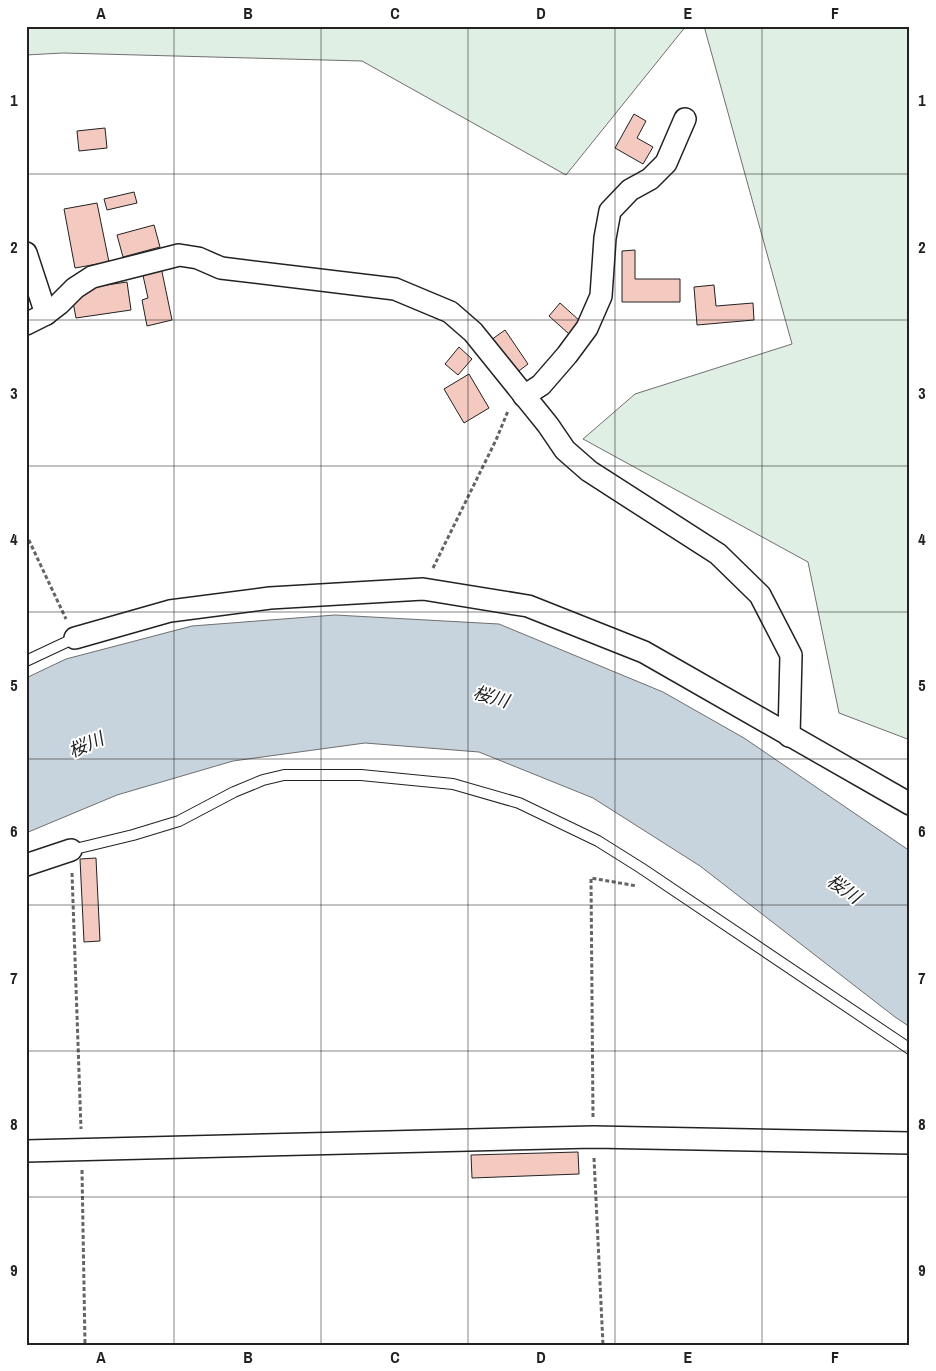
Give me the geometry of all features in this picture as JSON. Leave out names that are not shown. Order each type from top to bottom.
[{"type":"street","points":[[524,396],[541,385],[587,328],[602,296],[605,238],[610,211],[630,190],[650,179],[666,163],[685,119]]},
{"type":"street","points":[[26,253],[46,314]]},
{"type":"street","points":[[26,324],[46,314],[75,288],[92,277],[179,255],[198,258],[221,268],[395,289],[450,312],[473,332],[548,425],[565,450],[589,471],[718,554],[760,595],[791,655],[790,736]]},
{"type":"street","points":[[75,638],[170,611],[270,598],[423,589],[528,606],[635,649],[910,804]]},
{"type":"street","points":[[26,865],[71,850]]},
{"type":"street","points":[[26,1151],[594,1137],[910,1143]]},
{"type":"lane","points":[[26,661],[75,638]]},
{"type":"lane","points":[[71,850],[133,835],[178,821],[234,792],[262,780],[284,775],[361,775],[453,784],[519,802],[598,841],[642,868],[910,1049]]},
{"type":"path","points":[[423,589],[496,440],[507,412],[513,402],[524,396]]},
{"type":"path","points":[[26,534],[75,638]]},
{"type":"path","points":[[71,850],[82,1150],[85,1345]]},
{"type":"path","points":[[591,878],[594,1137],[603,1345]]},
{"type":"green space","points":[[26,26],[686,26],[566,175],[362,61],[63,53],[26,55]]},
{"type":"green space","points":[[704,26],[910,26],[910,740],[839,713],[808,562],[583,439],[635,394],[792,344]]},
{"type":"water","name":"桜川","points":[[335,615],[499,624],[663,692],[744,738],[910,851],[910,1027],[700,866],[593,798],[479,752],[365,743],[233,761],[117,795],[26,833],[26,678],[66,659],[192,626]]},
{"type":"building","points":[[634,114],[646,121],[637,138],[653,147],[643,164],[615,148]]},
{"type":"building","points":[[105,128],[107,148],[79,151],[77,131]]},
{"type":"building","points":[[134,192],[137,203],[107,210],[104,199]]},
{"type":"building","points":[[97,203],[109,262],[75,268],[64,209]]},
{"type":"building","points":[[154,225],[160,247],[123,257],[117,235]]},
{"type":"building","points":[[635,250],[635,279],[680,279],[680,302],[622,302],[622,251]]},
{"type":"building","points":[[161,267],[172,320],[147,326],[142,300],[148,298],[142,271]]},
{"type":"building","points":[[127,282],[131,310],[76,318],[73,302],[93,287]]},
{"type":"building","points":[[714,285],[716,306],[753,303],[754,320],[697,325],[694,287]]},
{"type":"building","points":[[560,303],[580,321],[569,334],[549,316]]},
{"type":"building","points":[[505,330],[528,364],[515,374],[491,340]]},
{"type":"building","points":[[459,347],[472,359],[458,375],[445,364]]},
{"type":"building","points":[[469,374],[489,408],[464,423],[444,389]]},
{"type":"building","points":[[96,858],[100,941],[84,942],[80,859]]},
{"type":"building","points":[[578,1152],[579,1174],[472,1178],[471,1155]]}]
